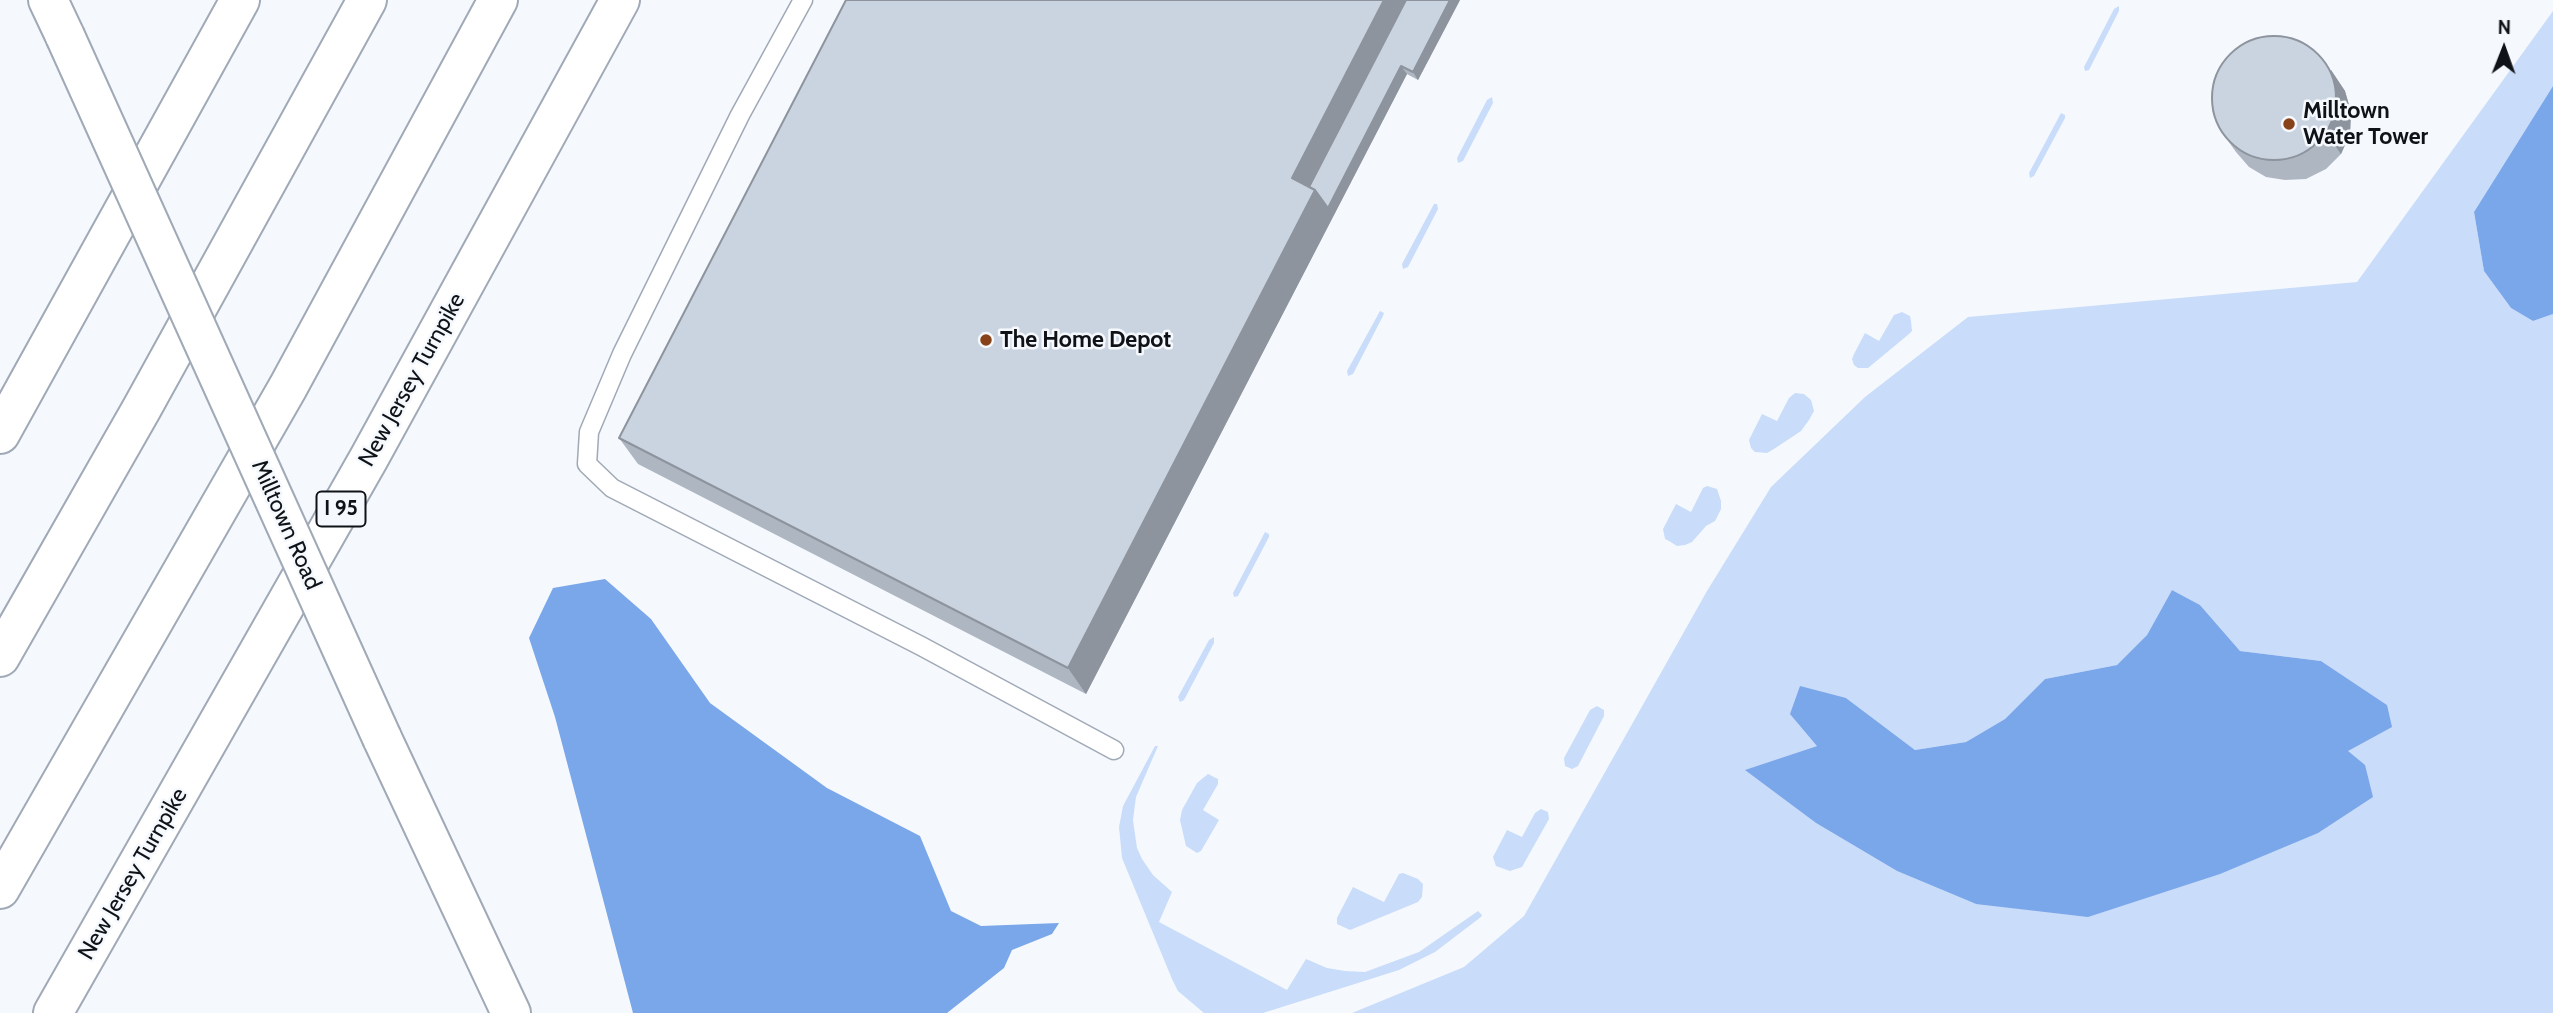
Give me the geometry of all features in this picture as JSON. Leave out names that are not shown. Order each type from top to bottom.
[{"type":"main road","name":"Milltown Road","points":[[48,0],[382,738],[511,1013]]},
{"type":"main road","points":[[0,434],[240,0]]},
{"type":"main road","points":[[0,657],[142,408],[367,0]]},
{"type":"main road","points":[[0,890],[288,387],[498,0]]},
{"type":"main road","name":"New Jersey Turnpike","points":[[53,1013],[369,458],[620,0]]},
{"type":"lane","points":[[803,0],[740,115],[622,354],[589,432],[587,464],[612,488],[920,646],[1114,750]]},
{"type":"shaded area","points":[[2119,6],[2119,11],[2089,70],[2085,71],[2084,67],[2114,9]]},
{"type":"shaded area","points":[[2553,11],[2553,86],[2474,212],[2484,271],[2511,308],[2533,321],[2553,314],[2553,1013],[1352,1013],[1464,967],[1524,916],[1707,591],[1771,487],[1865,397],[1968,317],[2357,282]],"holes":[[[2172,590],[2200,605],[2240,651],[2321,661],[2387,705],[2348,751],[1976,904],[1897,871],[1816,823],[1746,770],[1817,746],[1846,698],[1915,750],[1966,742],[2005,719],[2045,679],[2117,665],[2147,635]]]},
{"type":"shaded area","points":[[1492,97],[1493,103],[1463,161],[1458,163],[1457,158],[1487,100]]},
{"type":"shaded area","points":[[2061,113],[2065,118],[2034,176],[2030,178],[2029,173]]},
{"type":"shaded area","points":[[1434,204],[1437,204],[1438,209],[1408,267],[1403,269],[1402,264]]},
{"type":"shaded area","points":[[1380,311],[1384,313],[1383,316],[1353,374],[1348,376],[1347,371]]},
{"type":"shaded area","points":[[1902,312],[1910,316],[1912,331],[1868,368],[1854,365],[1852,359],[1865,333],[1879,341],[1894,315]]},
{"type":"shaded area","points":[[1795,393],[1804,394],[1811,400],[1814,411],[1809,420],[1801,431],[1774,449],[1767,453],[1755,452],[1749,440],[1762,414],[1777,421],[1789,398]]},
{"type":"shaded area","points":[[1707,486],[1717,489],[1721,501],[1721,509],[1715,521],[1685,545],[1677,546],[1665,539],[1663,529],[1676,504],[1691,512],[1703,488]]},
{"type":"shaded area","points":[[1265,532],[1269,537],[1238,596],[1234,597],[1233,593]]},
{"type":"shaded area","points":[[1214,637],[1214,643],[1184,700],[1180,702],[1178,697],[1209,640]]},
{"type":"shaded area","points":[[1597,706],[1604,710],[1604,716],[1578,766],[1572,769],[1565,766],[1564,758],[1590,710]]},
{"type":"shaded area","points":[[1155,746],[1158,746],[1136,797],[1133,820],[1137,848],[1142,859],[1153,875],[1172,892],[1159,922],[1287,990],[1306,959],[1327,968],[1365,972],[1419,952],[1478,911],[1481,917],[1435,952],[1399,970],[1263,1013],[1204,1013],[1178,991],[1122,858],[1119,827],[1123,806]]},
{"type":"shaded area","points":[[1208,774],[1218,779],[1218,784],[1203,810],[1219,820],[1201,851],[1197,853],[1186,846],[1180,820],[1182,810],[1197,783]]},
{"type":"shaded area","points":[[1541,809],[1548,812],[1549,819],[1522,867],[1510,871],[1496,866],[1493,857],[1507,830],[1522,837],[1535,813]]},
{"type":"shaded area","points":[[1403,873],[1423,884],[1422,897],[1418,902],[1350,930],[1337,924],[1337,918],[1353,887],[1384,902],[1399,874]]},
{"type":"water","points":[[2553,86],[2553,314],[2533,321],[2511,308],[2484,271],[2474,212]]},
{"type":"water","points":[[605,579],[651,619],[710,703],[827,788],[920,836],[951,911],[981,926],[1059,923],[1052,934],[1012,950],[1004,968],[947,1013],[633,1013],[555,717],[529,638],[553,588]]},
{"type":"water","points":[[2172,590],[2200,605],[2240,651],[2321,661],[2387,705],[2392,727],[2348,751],[2365,765],[2373,797],[2318,833],[2220,874],[2088,917],[1976,904],[1897,871],[1816,823],[1745,770],[1817,746],[1790,714],[1800,686],[1846,698],[1915,750],[1966,742],[2005,719],[2045,679],[2117,665],[2147,635]]},
{"type":"building","name":"The Home Depot","points":[[846,0],[1384,0],[1292,178],[1315,190],[1068,668],[619,438]]},
{"type":"building","points":[[1406,0],[1450,0],[1413,72],[1401,66],[1328,208],[1315,190],[1309,187]]},
{"type":"building","name":"Milltown Water Tower","points":[[2274,36],[2298,41],[2318,54],[2331,74],[2336,98],[2331,122],[2318,142],[2298,155],[2274,160],[2250,155],[2230,142],[2217,122],[2212,98],[2217,74],[2230,54],[2250,41]]},
{"type":"place","name":"Milltown Water Tower","points":[[2289,124]]},
{"type":"place","name":"The Home Depot","points":[[986,340]]}]
